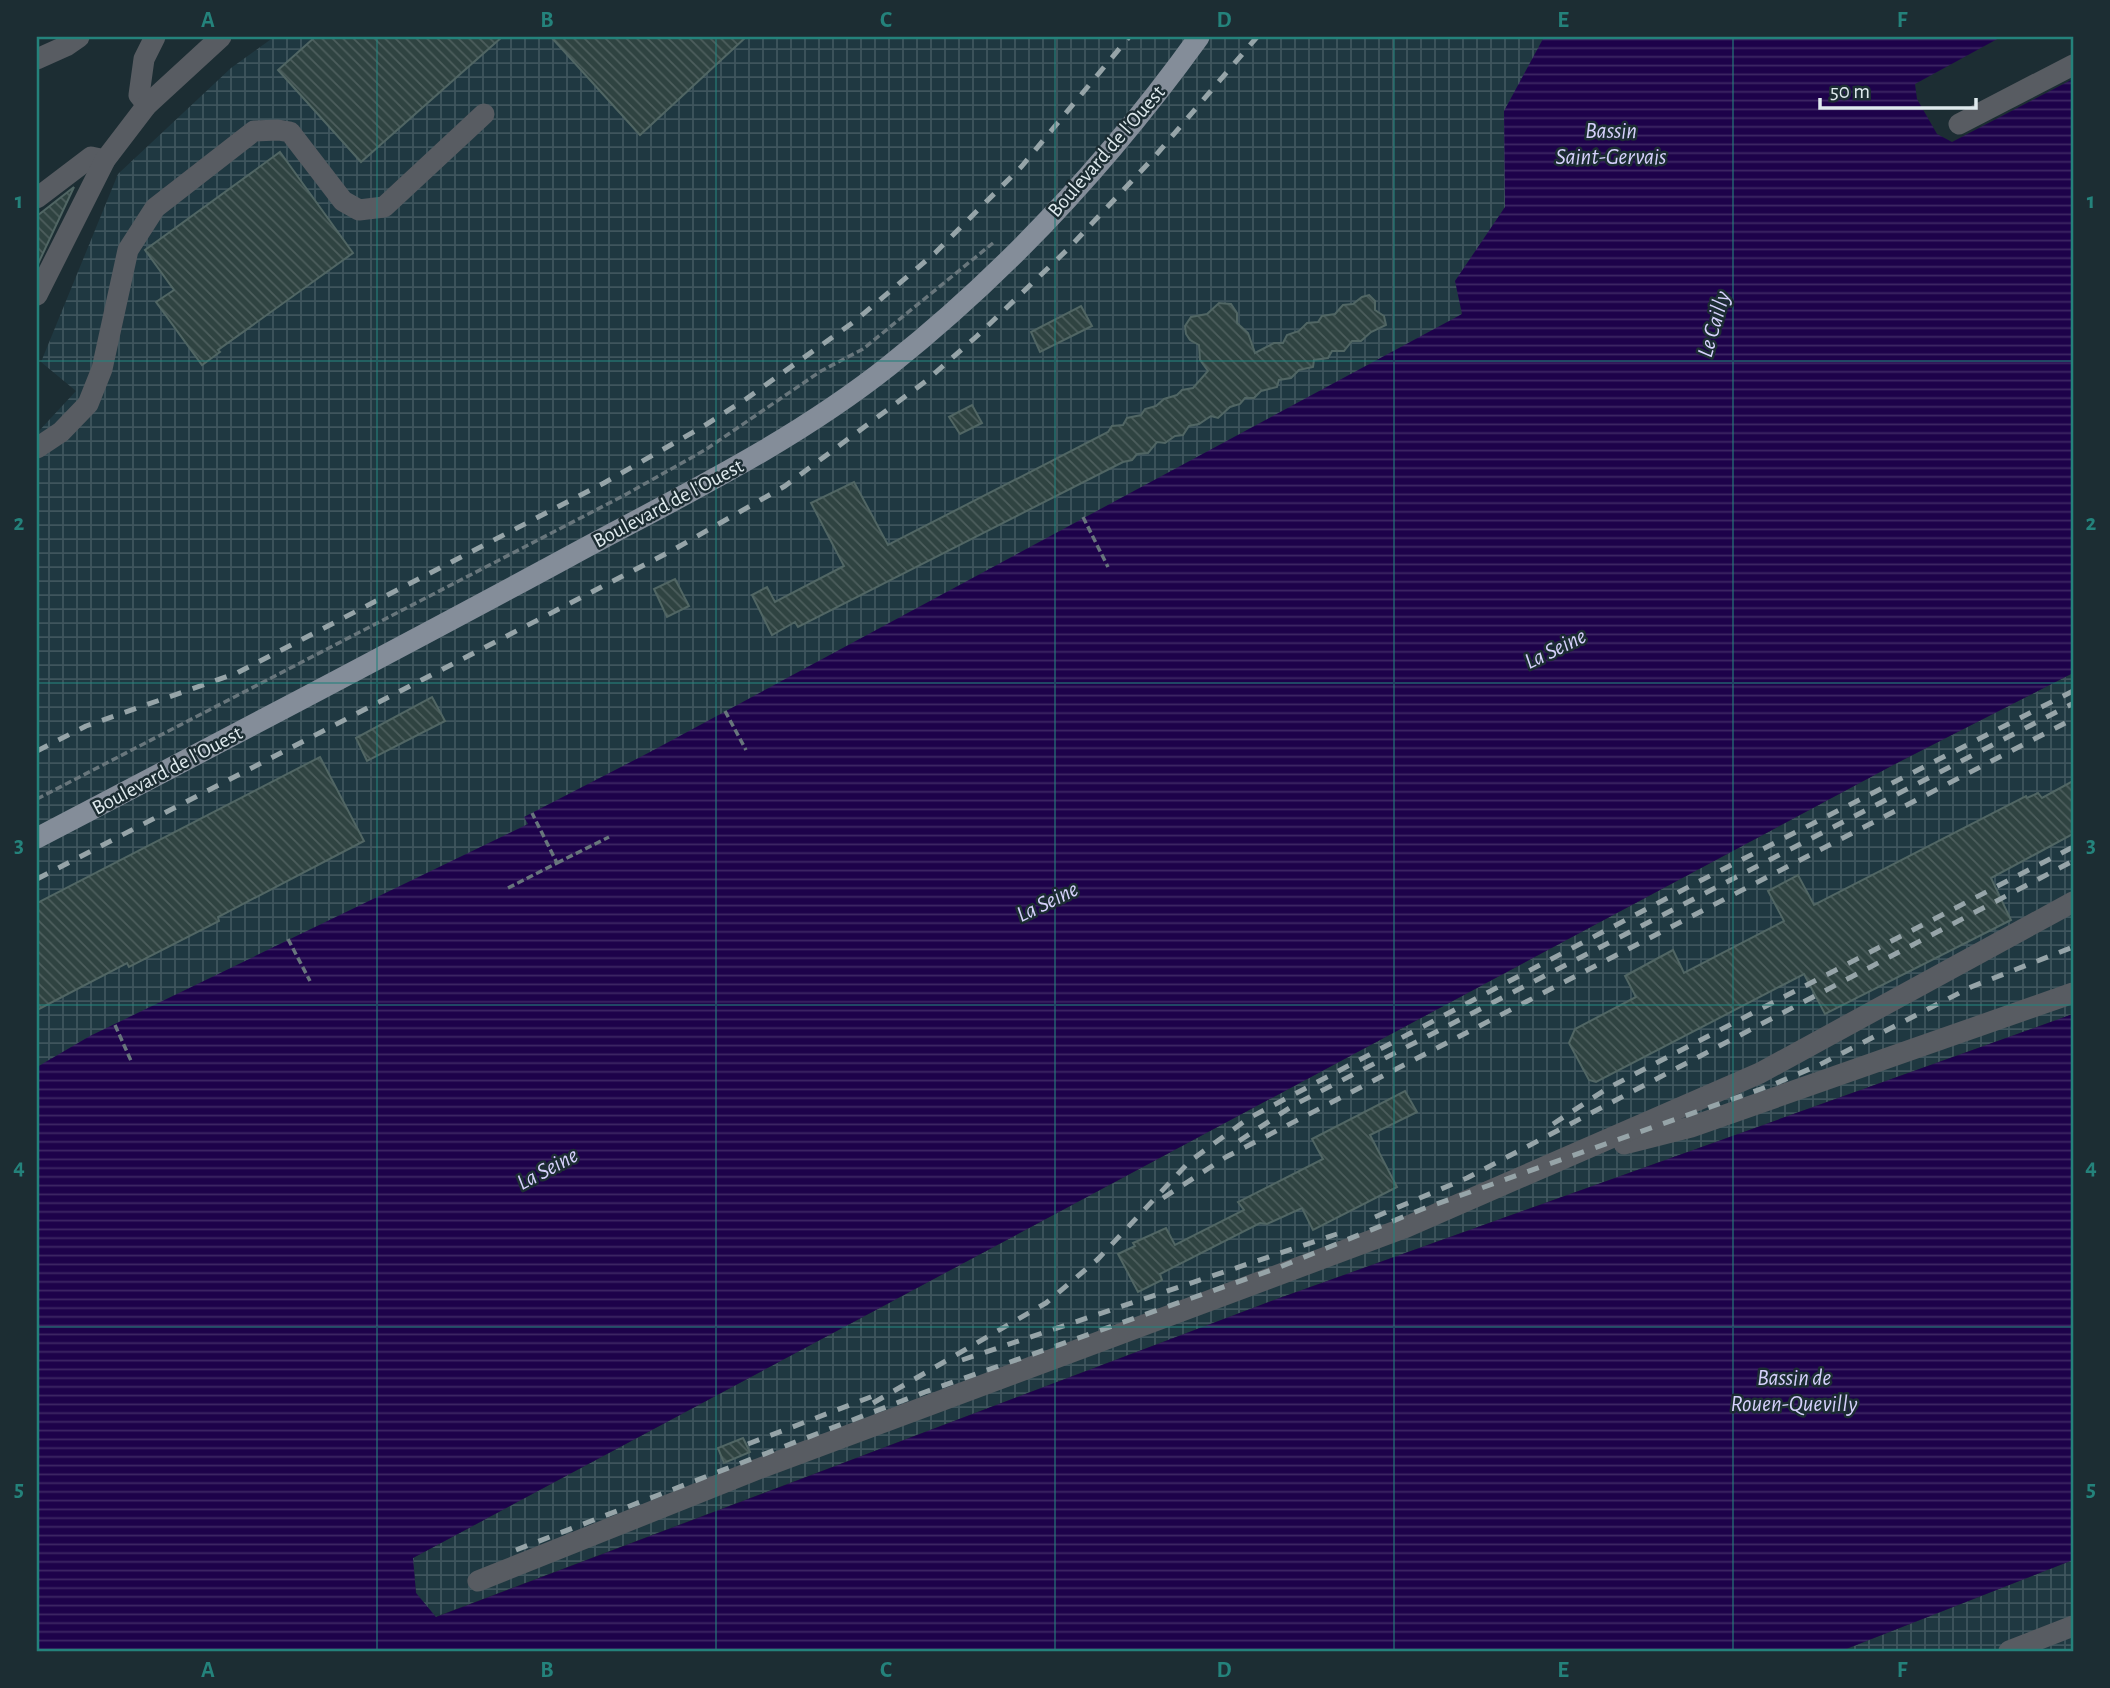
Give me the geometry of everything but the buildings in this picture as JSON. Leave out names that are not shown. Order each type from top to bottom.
[{"type":"main road","name":"Boulevard de l'Ouest","points":[[37,838],[416,639],[753,457],[834,406],[889,366],[992,277],[1102,162],[1199,37]]},
{"type":"street","points":[[37,59],[79,37]]},
{"type":"street","points":[[147,105],[139,96],[144,59],[155,37]]},
{"type":"street","points":[[37,295],[105,160],[147,105],[221,37]]},
{"type":"street","points":[[1959,124],[2073,65]]},
{"type":"street","points":[[37,449],[61,432],[88,404],[102,369],[128,250],[155,208],[254,131],[290,132],[344,201],[359,210],[384,207],[484,114]]},
{"type":"street","points":[[37,198],[91,157],[105,160]]},
{"type":"street","points":[[478,1581],[758,1469],[1404,1228],[1760,1073],[2073,902]]},
{"type":"street","points":[[1564,1159],[1692,1127],[2073,993]]},
{"type":"street","points":[[2009,1651],[2073,1626]]},
{"type":"path","points":[[37,799],[623,496],[705,450],[821,372],[863,349],[995,242]]},
{"type":"path","points":[[1083,517],[1108,567]]},
{"type":"path","points":[[725,711],[746,750]]},
{"type":"path","points":[[532,813],[557,863]]},
{"type":"path","points":[[508,888],[609,837]]},
{"type":"path","points":[[288,939],[310,981]]},
{"type":"path","points":[[115,1025],[132,1063]]},
{"type":"shaded area","points":[[274,37],[1595,37],[1457,323],[37,1144],[37,433],[76,391],[41,362],[118,174],[231,68]]},
{"type":"shaded area","points":[[2073,673],[2073,1014],[1274,1300],[435,1617],[416,1593],[413,1558],[1897,763]]},
{"type":"shaded area","points":[[2073,1560],[2073,1651],[1841,1651]]},
{"type":"water","points":[[1544,37],[2001,37],[1915,84],[1917,99],[1937,134],[1952,142],[2073,79],[2073,673],[1897,763],[413,1558],[416,1593],[436,1617],[1274,1300],[2073,1014],[2073,1560],[1841,1651],[37,1651],[37,1067],[90,1036],[528,824],[524,817],[650,752],[1462,314],[1455,281],[1505,207],[1504,111]]},
{"type":"railway","points":[[37,751],[86,726],[237,673],[604,483],[746,399],[855,321],[935,253],[1022,166],[1129,37]]},
{"type":"railway","points":[[37,879],[673,550],[785,486],[926,381],[977,336],[1069,248],[1156,155],[1257,37]]},
{"type":"railway","points":[[873,1403],[1046,1303],[1098,1259],[1190,1161],[1249,1118],[1694,884],[2073,691]]},
{"type":"railway","points":[[1239,1141],[1294,1105],[2072,704]]},
{"type":"railway","points":[[1163,1198],[1226,1157],[2073,719]]},
{"type":"railway","points":[[1553,1124],[1608,1088],[2073,847]]},
{"type":"railway","points":[[1375,1217],[1467,1178],[2073,861]]},
{"type":"railway","points":[[516,1550],[925,1392],[1280,1267],[1425,1208],[1772,1085],[1819,1065],[1971,987],[2073,947]]},
{"type":"railway","points":[[962,1360],[1337,1234]]},
{"type":"railway","points":[[748,1444],[881,1393]]},
{"type":"water label","name":"Bassin Saint-Gervais","points":[[1611,143]]},
{"type":"water label","name":"Le Cailly","points":[[1713,324]]},
{"type":"water label","name":"La Seine","points":[[1555,648]]},
{"type":"water label","name":"La Seine","points":[[1047,901]]},
{"type":"water label","name":"La Seine","points":[[547,1168]]},
{"type":"water label","name":"Bassin de Rouen-Quevilly","points":[[1794,1390]]}]
